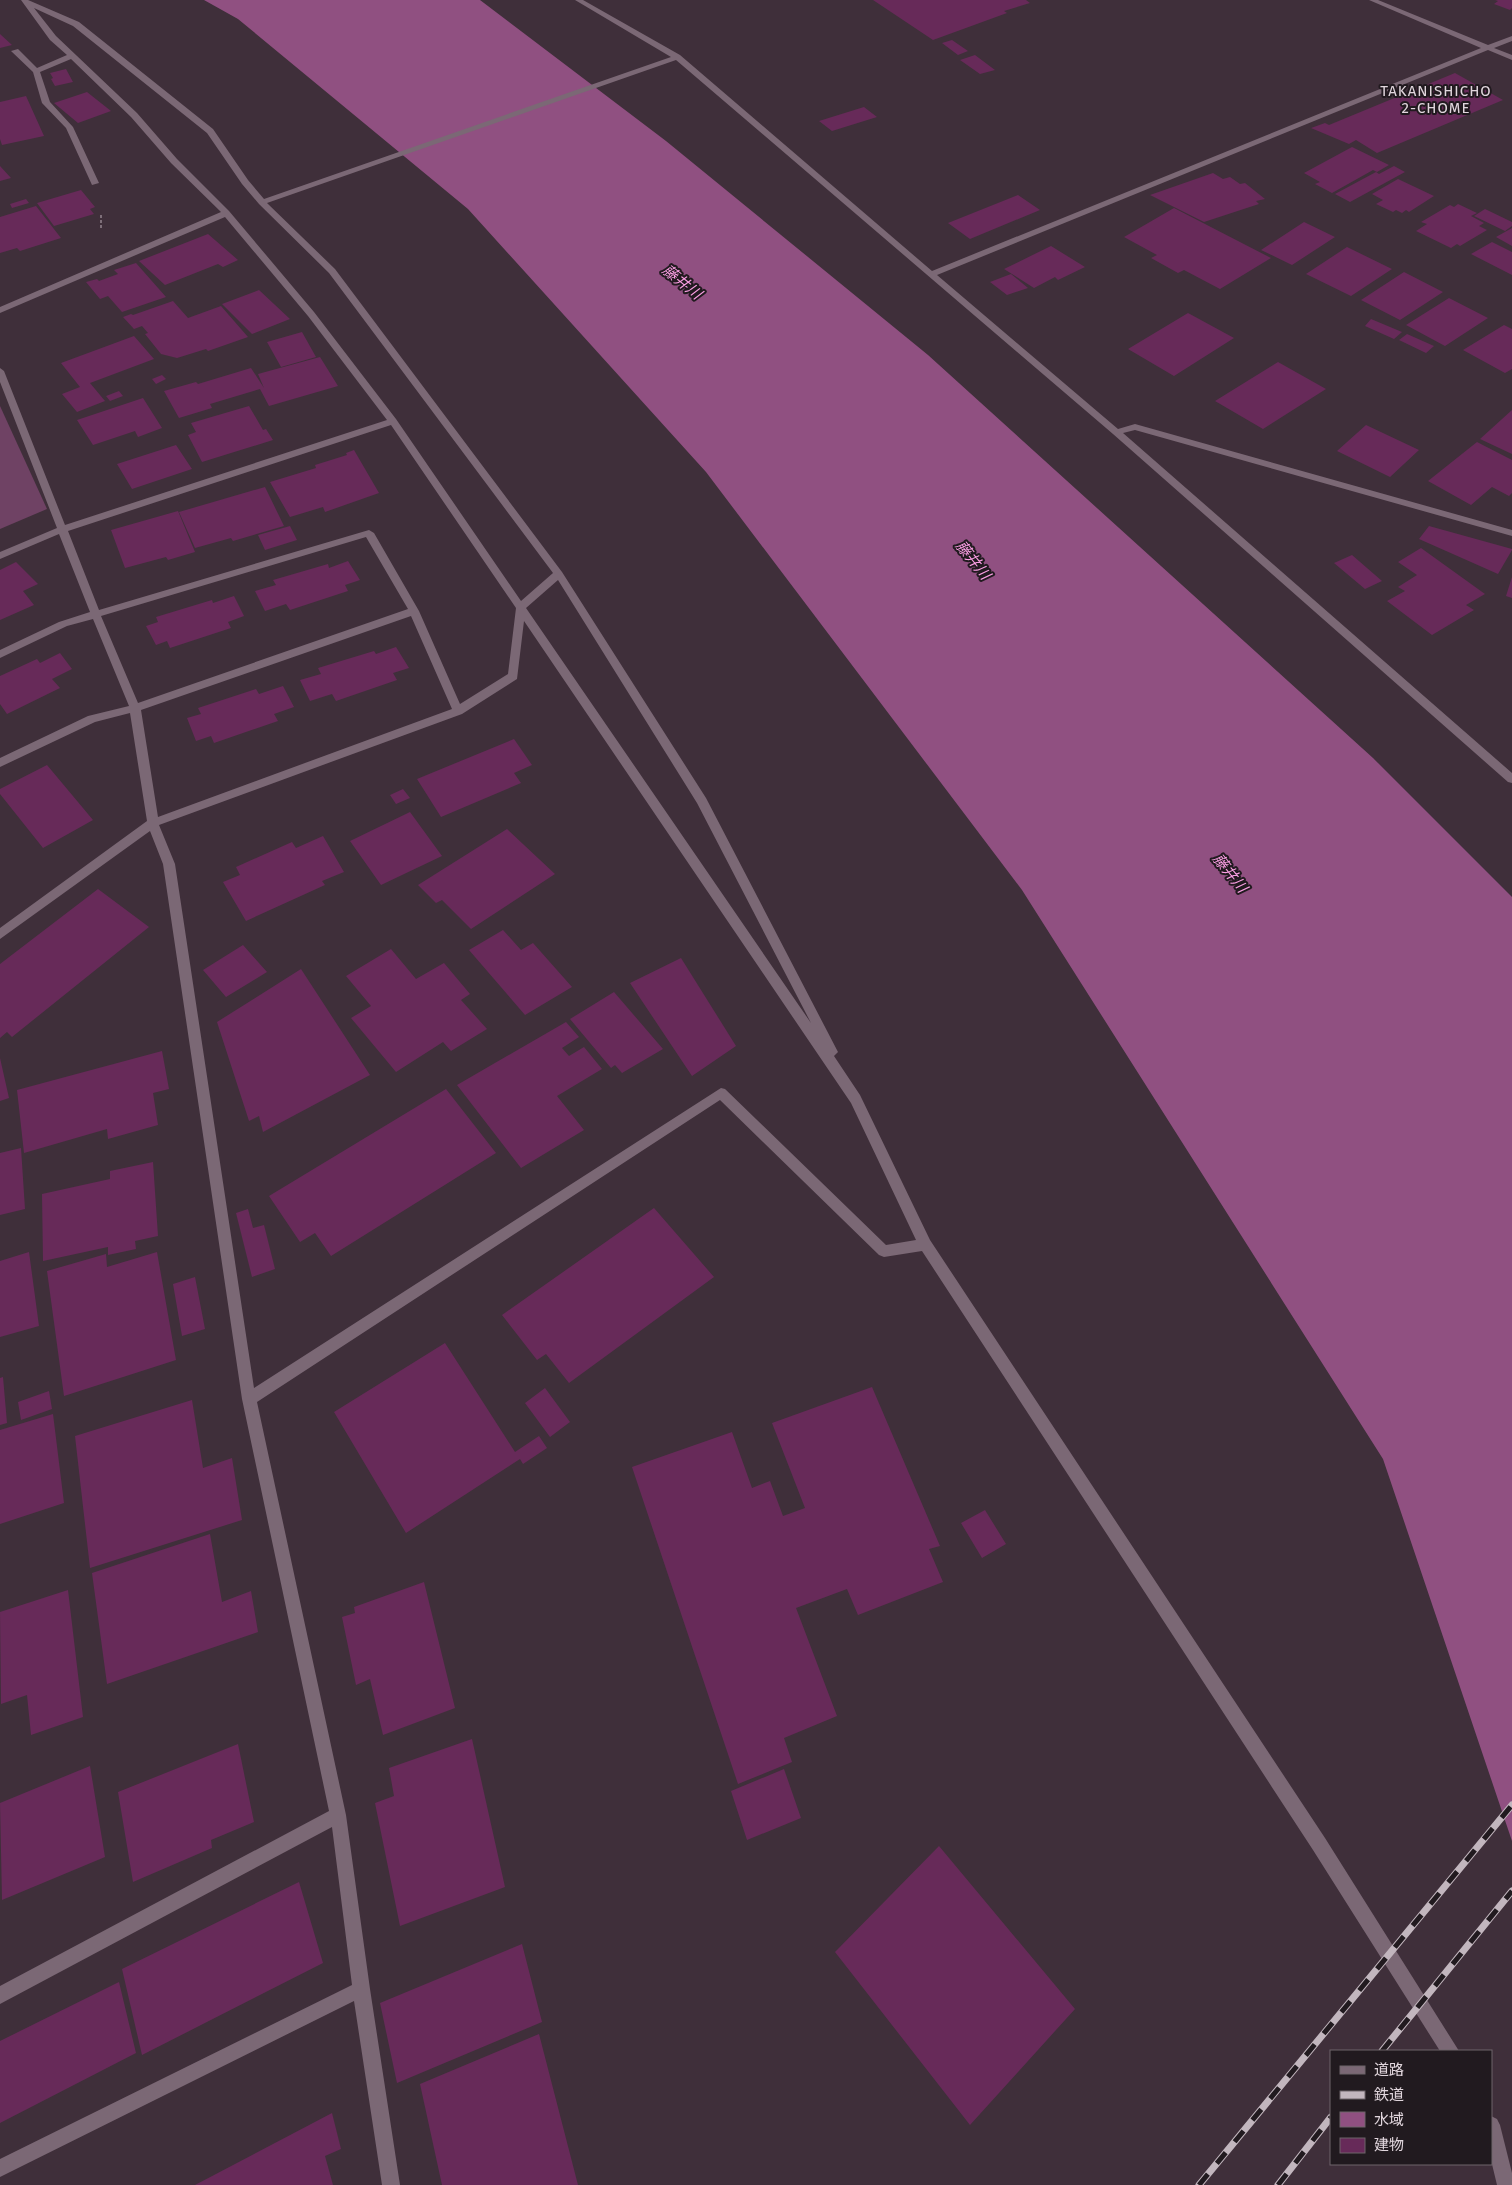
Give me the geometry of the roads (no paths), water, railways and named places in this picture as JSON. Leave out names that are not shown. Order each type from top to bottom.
[{"type":"street","points":[[578,0],[677,57],[1116,432],[1512,779]]},
{"type":"street","points":[[1372,0],[1512,58]]},
{"type":"street","points":[[24,1],[52,38],[134,115],[226,213],[311,314],[393,421],[856,1099]]},
{"type":"street","points":[[24,1],[76,24],[210,131],[262,202],[332,271],[559,574],[702,801],[856,1099],[924,1244],[1319,1844],[1449,2050]]},
{"type":"street","points":[[931,274],[1512,38]]},
{"type":"street","points":[[15,51],[36,72],[46,103],[69,127],[95,183]]},
{"type":"street","points":[[36,72],[72,56]]},
{"type":"street","points":[[262,202],[677,57]]},
{"type":"street","points":[[0,310],[226,213]]},
{"type":"street","points":[[0,371],[135,708],[153,823],[170,864],[249,1399],[338,1815],[361,1989],[391,2185]]},
{"type":"street","points":[[0,556],[62,529],[393,421]]},
{"type":"street","points":[[1116,432],[1135,427],[1512,533]]},
{"type":"street","points":[[0,654],[63,624],[369,533],[414,611],[458,711]]},
{"type":"street","points":[[0,934],[153,823],[458,711],[513,676],[521,606],[559,574]]},
{"type":"street","points":[[0,763],[92,718],[135,708],[414,611]]},
{"type":"street","points":[[249,1399],[721,1093],[884,1251],[924,1244]]},
{"type":"street","points":[[0,1995],[338,1815]]},
{"type":"street","points":[[0,2168],[361,1989]]},
{"type":"street","points":[[1492,2129],[1506,2185]]},
{"type":"water","name":"藤井川","points":[[204,0],[480,0],[666,141],[928,355],[1373,758],[1512,897],[1512,1841],[1383,1459],[1022,890],[706,472],[468,209],[238,19]]},
{"type":"railway","points":[[1199,2185],[1512,1805]]},
{"type":"railway","points":[[1383,2050],[1512,1891]]},
{"type":"railway","points":[[1278,2185],[1330,2118]]},
{"type":"district","name":"TAKANISHICHO 2-CHOME","points":[[1436,100]]}]
